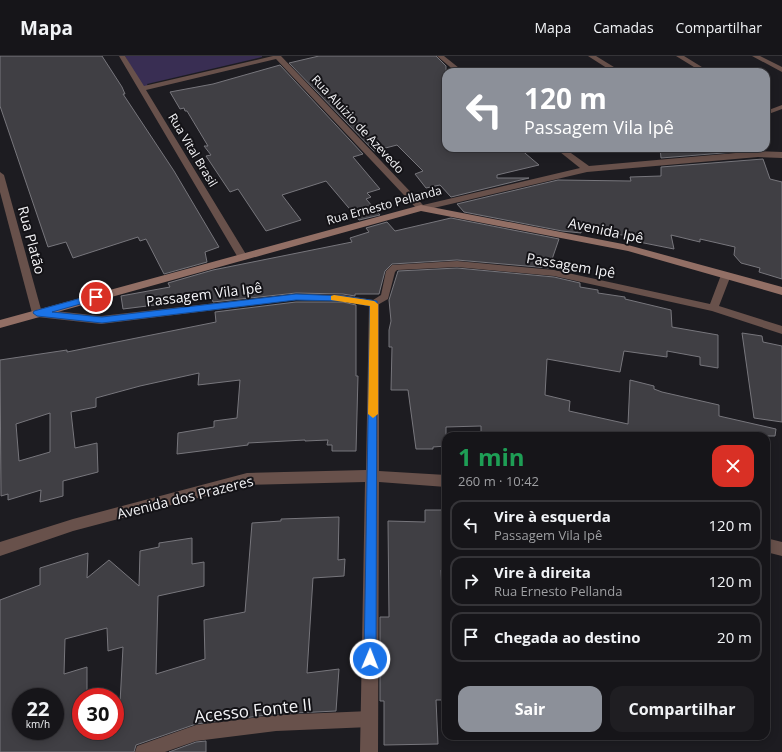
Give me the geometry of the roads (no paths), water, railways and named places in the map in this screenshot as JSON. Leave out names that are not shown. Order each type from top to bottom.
[{"type":"main road","name":"Rua Ernesto Pellanda","points":[[0,324],[242,256],[421,208]]},
{"type":"main road","name":"Avenida Ipê","points":[[421,208],[628,248],[782,291]]},
{"type":"street","name":"Rua Vital Brasil","points":[[122,56],[242,256]]},
{"type":"street","points":[[142,89],[277,56]]},
{"type":"street","name":"Rua Aluizio de Azevedo","points":[[277,56],[421,208]]},
{"type":"street","points":[[440,56],[455,68]]},
{"type":"street","points":[[591,56],[611,68]]},
{"type":"street","points":[[755,56],[782,70]]},
{"type":"street","points":[[564,152],[587,169]]},
{"type":"street","name":"Rua Ernesto Pellanda","points":[[421,208],[587,169],[758,154],[782,156]]},
{"type":"street","name":"Rua Platão","points":[[0,175],[37,313]]},
{"type":"street","points":[[369,752],[374,304]]},
{"type":"street","name":"Avenida dos Prazeres","points":[[0,549],[73,525],[247,479],[372,476],[442,481]]},
{"type":"street","points":[[770,546],[782,549]]},
{"type":"lane","points":[[679,56],[700,68]]},
{"type":"lane","points":[[770,112],[782,108]]},
{"type":"lane","name":"Passagem Ipê","points":[[374,304],[385,297],[391,271],[395,267],[457,264],[572,276],[713,308],[782,330]]},
{"type":"lane","points":[[713,308],[726,275]]},
{"type":"lane","name":"Passagem Vila Ipê","points":[[37,313],[102,320],[296,297],[343,298],[374,304]]},
{"type":"lane","name":"Acesso Fonte II","points":[[143,752],[196,734],[276,723],[370,719]]}]
